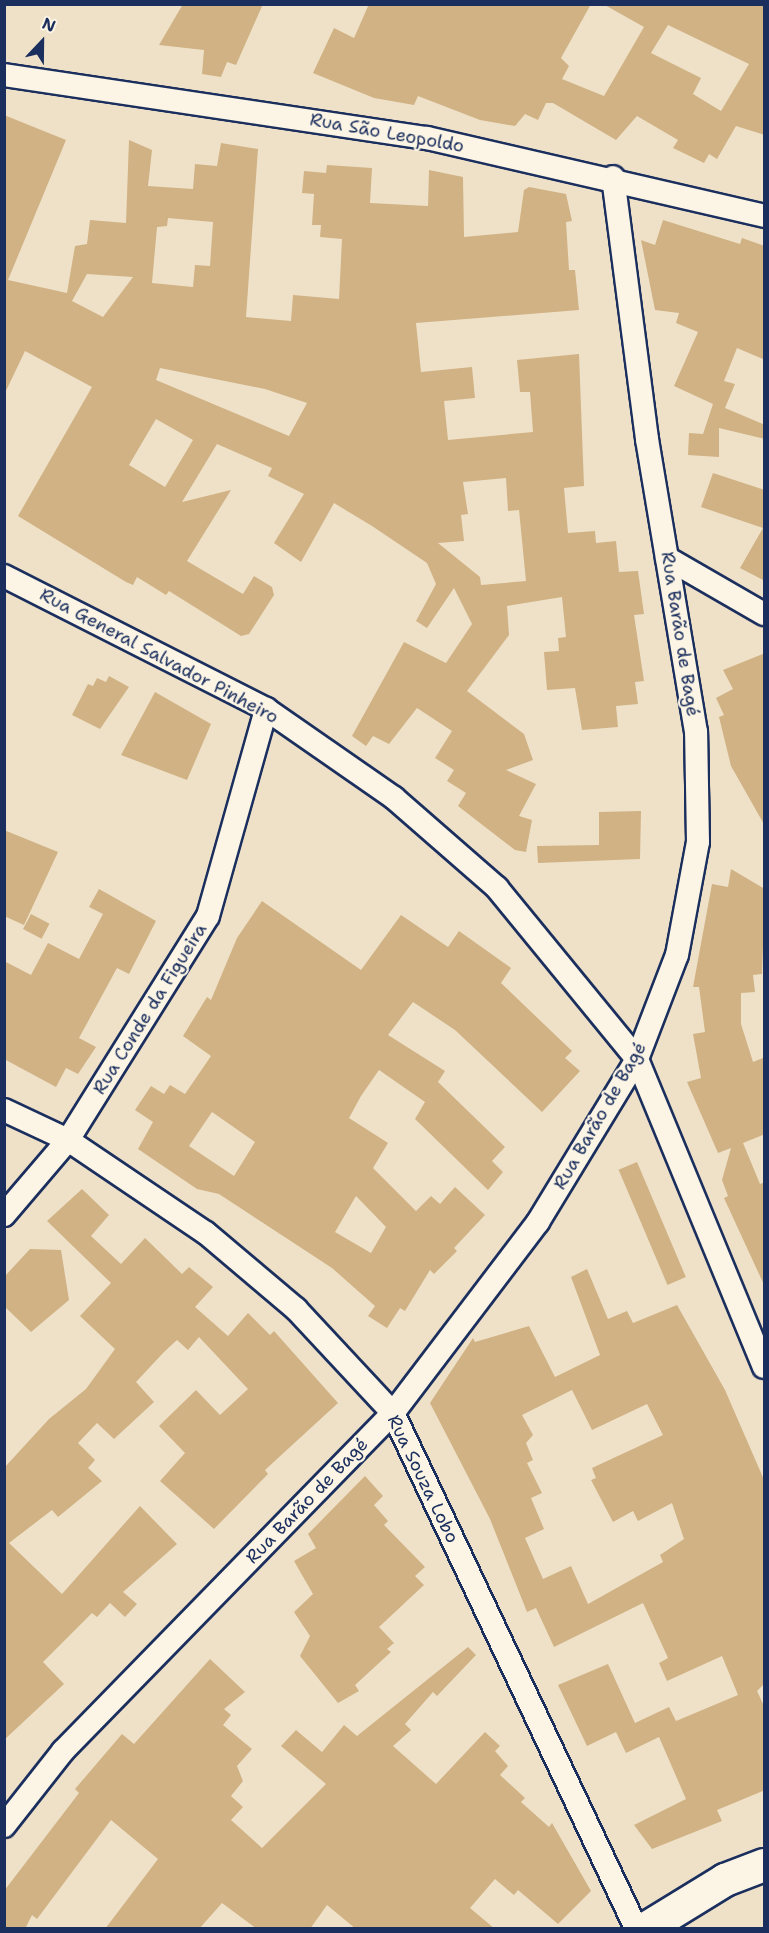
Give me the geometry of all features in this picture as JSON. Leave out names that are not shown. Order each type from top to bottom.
[{"type":"main road","points":[[647,1929],[725,1880],[765,1865]]},
{"type":"street","name":"Rua São Leopoldo","points":[[4,75],[427,138],[613,177],[765,216]]},
{"type":"street","name":"Rua Barão de Bagé","points":[[4,1826],[63,1751],[393,1413],[538,1222],[637,1059],[677,955],[698,842],[696,732],[667,558],[613,177]]},
{"type":"street","points":[[667,558],[765,614]]},
{"type":"street","name":"Rua General Salvador Pinheiro","points":[[4,576],[266,709],[394,798],[497,888],[637,1059],[765,1367]]},
{"type":"street","name":"Rua Conde da Figueira","points":[[4,1215],[68,1140],[208,916],[266,709]]},
{"type":"street","name":"Rua Souza Lobo","points":[[4,1110],[68,1140],[206,1233],[263,1279],[393,1413],[636,1929]]},
{"type":"building","points":[[183,4],[263,4],[236,65],[227,62],[221,77],[202,74],[204,50],[159,45]]},
{"type":"building","points":[[369,4],[591,4],[561,58],[569,66],[562,79],[604,96],[644,27],[603,4],[765,4],[765,135],[736,126],[717,159],[709,154],[704,163],[673,148],[678,140],[637,116],[616,140],[553,103],[546,103],[538,120],[525,114],[515,126],[480,120],[418,96],[414,105],[374,98],[313,73],[334,28],[354,38]],"holes":[[[668,25],[749,64],[721,111],[693,94],[701,78],[651,53]]]},
{"type":"building","points":[[4,115],[66,140],[8,280],[67,293],[75,246],[87,244],[90,220],[126,223],[129,140],[152,150],[148,186],[193,189],[195,164],[217,166],[221,143],[258,149],[246,317],[291,321],[293,295],[339,299],[342,239],[320,237],[321,225],[312,225],[314,194],[302,193],[304,171],[326,173],[327,165],[372,168],[370,203],[428,206],[429,170],[463,177],[464,237],[518,232],[524,190],[529,187],[566,194],[572,221],[566,222],[569,270],[575,270],[579,310],[416,323],[421,372],[472,367],[475,398],[444,401],[448,440],[533,432],[530,392],[520,392],[517,360],[579,354],[584,486],[564,488],[568,533],[595,531],[596,543],[616,541],[619,572],[638,571],[644,614],[634,615],[644,681],[635,682],[638,704],[616,706],[618,727],[582,730],[575,688],[547,690],[544,652],[559,651],[558,638],[566,637],[562,597],[507,606],[509,635],[467,691],[524,734],[533,760],[506,770],[536,784],[519,816],[532,820],[526,852],[515,850],[458,806],[466,793],[447,781],[454,770],[435,758],[452,731],[417,708],[389,744],[373,736],[366,746],[352,736],[404,642],[446,663],[472,624],[454,588],[427,628],[416,621],[436,584],[427,563],[334,503],[301,562],[274,543],[304,494],[268,476],[272,468],[217,444],[182,502],[231,490],[187,561],[243,594],[254,576],[272,587],[274,595],[249,634],[241,636],[169,591],[166,595],[137,577],[133,585],[126,582],[18,516],[92,387],[25,351],[4,395]],"holes":[[[168,218],[213,222],[210,266],[195,265],[193,287],[152,283],[157,227],[167,226]],[[87,274],[133,277],[103,317],[72,301]],[[160,368],[265,389],[307,403],[289,436],[156,380]],[[156,419],[193,440],[165,487],[129,465]],[[506,478],[508,511],[519,510],[526,581],[481,585],[480,577],[438,543],[464,541],[461,515],[468,514],[463,482]]]},
{"type":"building","points":[[663,220],[740,244],[742,238],[765,246],[765,360],[737,348],[724,381],[735,384],[725,408],[765,425],[765,439],[719,428],[719,457],[688,455],[689,433],[703,434],[713,404],[674,386],[698,332],[676,323],[679,313],[655,310],[641,240],[655,245]]},
{"type":"building","points":[[713,473],[765,490],[765,581],[740,568],[763,528],[701,507]]},
{"type":"building","points":[[765,653],[765,826],[731,766],[719,717],[724,715],[716,698],[733,689],[723,670]]},
{"type":"building","points":[[109,676],[129,687],[100,729],[72,715],[88,684],[93,686],[97,678],[106,682]]},
{"type":"building","points":[[155,692],[211,724],[187,780],[121,755]]},
{"type":"building","points":[[641,811],[640,859],[538,863],[537,846],[599,845],[599,812]]},
{"type":"building","points":[[4,830],[58,852],[24,925],[4,916]]},
{"type":"building","points":[[731,869],[765,889],[762,974],[753,975],[755,992],[741,993],[741,1024],[753,1062],[765,1057],[765,1134],[743,1143],[760,1184],[765,1182],[765,1287],[724,1198],[728,1196],[722,1180],[731,1148],[718,1153],[687,1082],[701,1078],[693,1034],[705,1032],[699,987],[693,987],[712,884],[728,887]]},
{"type":"building","points":[[99,889],[156,921],[129,974],[117,968],[79,1038],[96,1047],[78,1074],[66,1068],[56,1087],[4,1059],[4,961],[31,975],[48,943],[79,959],[103,914],[89,907]]},
{"type":"building","points":[[262,901],[361,970],[401,915],[448,947],[459,931],[511,968],[501,983],[572,1051],[565,1058],[580,1071],[542,1112],[455,1030],[413,1002],[388,1035],[445,1071],[438,1082],[505,1147],[492,1161],[503,1172],[488,1190],[415,1119],[425,1102],[379,1070],[361,1096],[349,1118],[388,1143],[373,1168],[416,1211],[431,1196],[440,1204],[455,1187],[485,1215],[454,1248],[457,1251],[434,1274],[430,1270],[405,1311],[400,1308],[387,1328],[368,1316],[375,1306],[332,1268],[219,1194],[197,1189],[138,1149],[153,1122],[135,1110],[151,1086],[164,1094],[170,1085],[185,1094],[211,1056],[183,1036],[207,997],[211,1000],[237,938]],"holes":[[[212,1112],[255,1142],[234,1176],[189,1146]],[[356,1196],[386,1227],[371,1253],[335,1232]]]},
{"type":"building","points":[[31,914],[50,924],[42,939],[23,929]]},
{"type":"building","points":[[637,1162],[686,1277],[667,1285],[619,1170]]},
{"type":"building","points":[[82,1189],[109,1215],[91,1236],[121,1264],[145,1238],[182,1274],[189,1267],[213,1287],[195,1307],[228,1336],[248,1313],[270,1335],[274,1331],[338,1403],[265,1470],[268,1474],[214,1529],[160,1481],[185,1453],[159,1426],[196,1390],[220,1415],[248,1389],[199,1337],[188,1350],[177,1340],[164,1352],[136,1382],[154,1402],[114,1439],[97,1423],[78,1443],[95,1460],[88,1468],[102,1481],[58,1517],[52,1510],[9,1543],[62,1594],[140,1506],[177,1544],[123,1592],[137,1604],[125,1617],[110,1603],[97,1617],[92,1613],[43,1662],[64,1684],[4,1740],[4,1468],[49,1419],[86,1389],[115,1349],[80,1316],[111,1283],[47,1221]]},
{"type":"building","points":[[30,1249],[61,1250],[69,1300],[31,1332],[4,1306],[4,1277]]},
{"type":"building","points":[[587,1269],[608,1319],[627,1311],[633,1323],[677,1305],[725,1390],[765,1482],[765,1683],[757,1691],[765,1708],[765,1790],[717,1810],[722,1821],[652,1849],[634,1825],[686,1799],[659,1737],[626,1753],[616,1732],[587,1746],[558,1685],[608,1664],[635,1723],[669,1707],[676,1721],[738,1695],[722,1656],[667,1681],[659,1663],[668,1658],[643,1603],[554,1647],[536,1608],[527,1612],[490,1519],[430,1403],[473,1338],[475,1342],[529,1326],[555,1377],[600,1355],[571,1277]],"holes":[[[572,1390],[592,1430],[647,1404],[663,1435],[592,1468],[596,1478],[591,1480],[613,1522],[633,1511],[638,1521],[672,1503],[684,1539],[660,1555],[663,1562],[588,1604],[571,1566],[543,1579],[525,1538],[544,1529],[531,1498],[542,1493],[527,1463],[533,1460],[526,1443],[533,1435],[522,1415]]]},
{"type":"building","points":[[365,1476],[383,1496],[374,1505],[388,1521],[384,1525],[425,1567],[415,1576],[424,1585],[379,1627],[394,1643],[387,1649],[391,1652],[355,1685],[359,1691],[338,1703],[300,1656],[310,1636],[294,1612],[313,1594],[294,1561],[316,1548],[308,1534]]},
{"type":"building","points":[[468,1647],[476,1655],[437,1696],[433,1692],[405,1724],[411,1730],[393,1746],[436,1784],[485,1732],[500,1746],[495,1751],[508,1766],[500,1775],[525,1798],[521,1802],[549,1827],[552,1823],[591,1891],[558,1924],[518,1890],[514,1895],[495,1879],[470,1908],[495,1929],[356,1929],[327,1905],[310,1929],[257,1929],[222,1903],[199,1929],[105,1929],[158,1859],[111,1820],[37,1919],[32,1915],[25,1929],[4,1929],[4,1891],[79,1793],[75,1789],[122,1734],[134,1744],[210,1659],[245,1692],[224,1709],[231,1715],[223,1725],[252,1749],[237,1766],[243,1781],[231,1796],[243,1807],[231,1820],[262,1848],[326,1784],[281,1746],[296,1730],[322,1752],[344,1725],[357,1736]]}]
